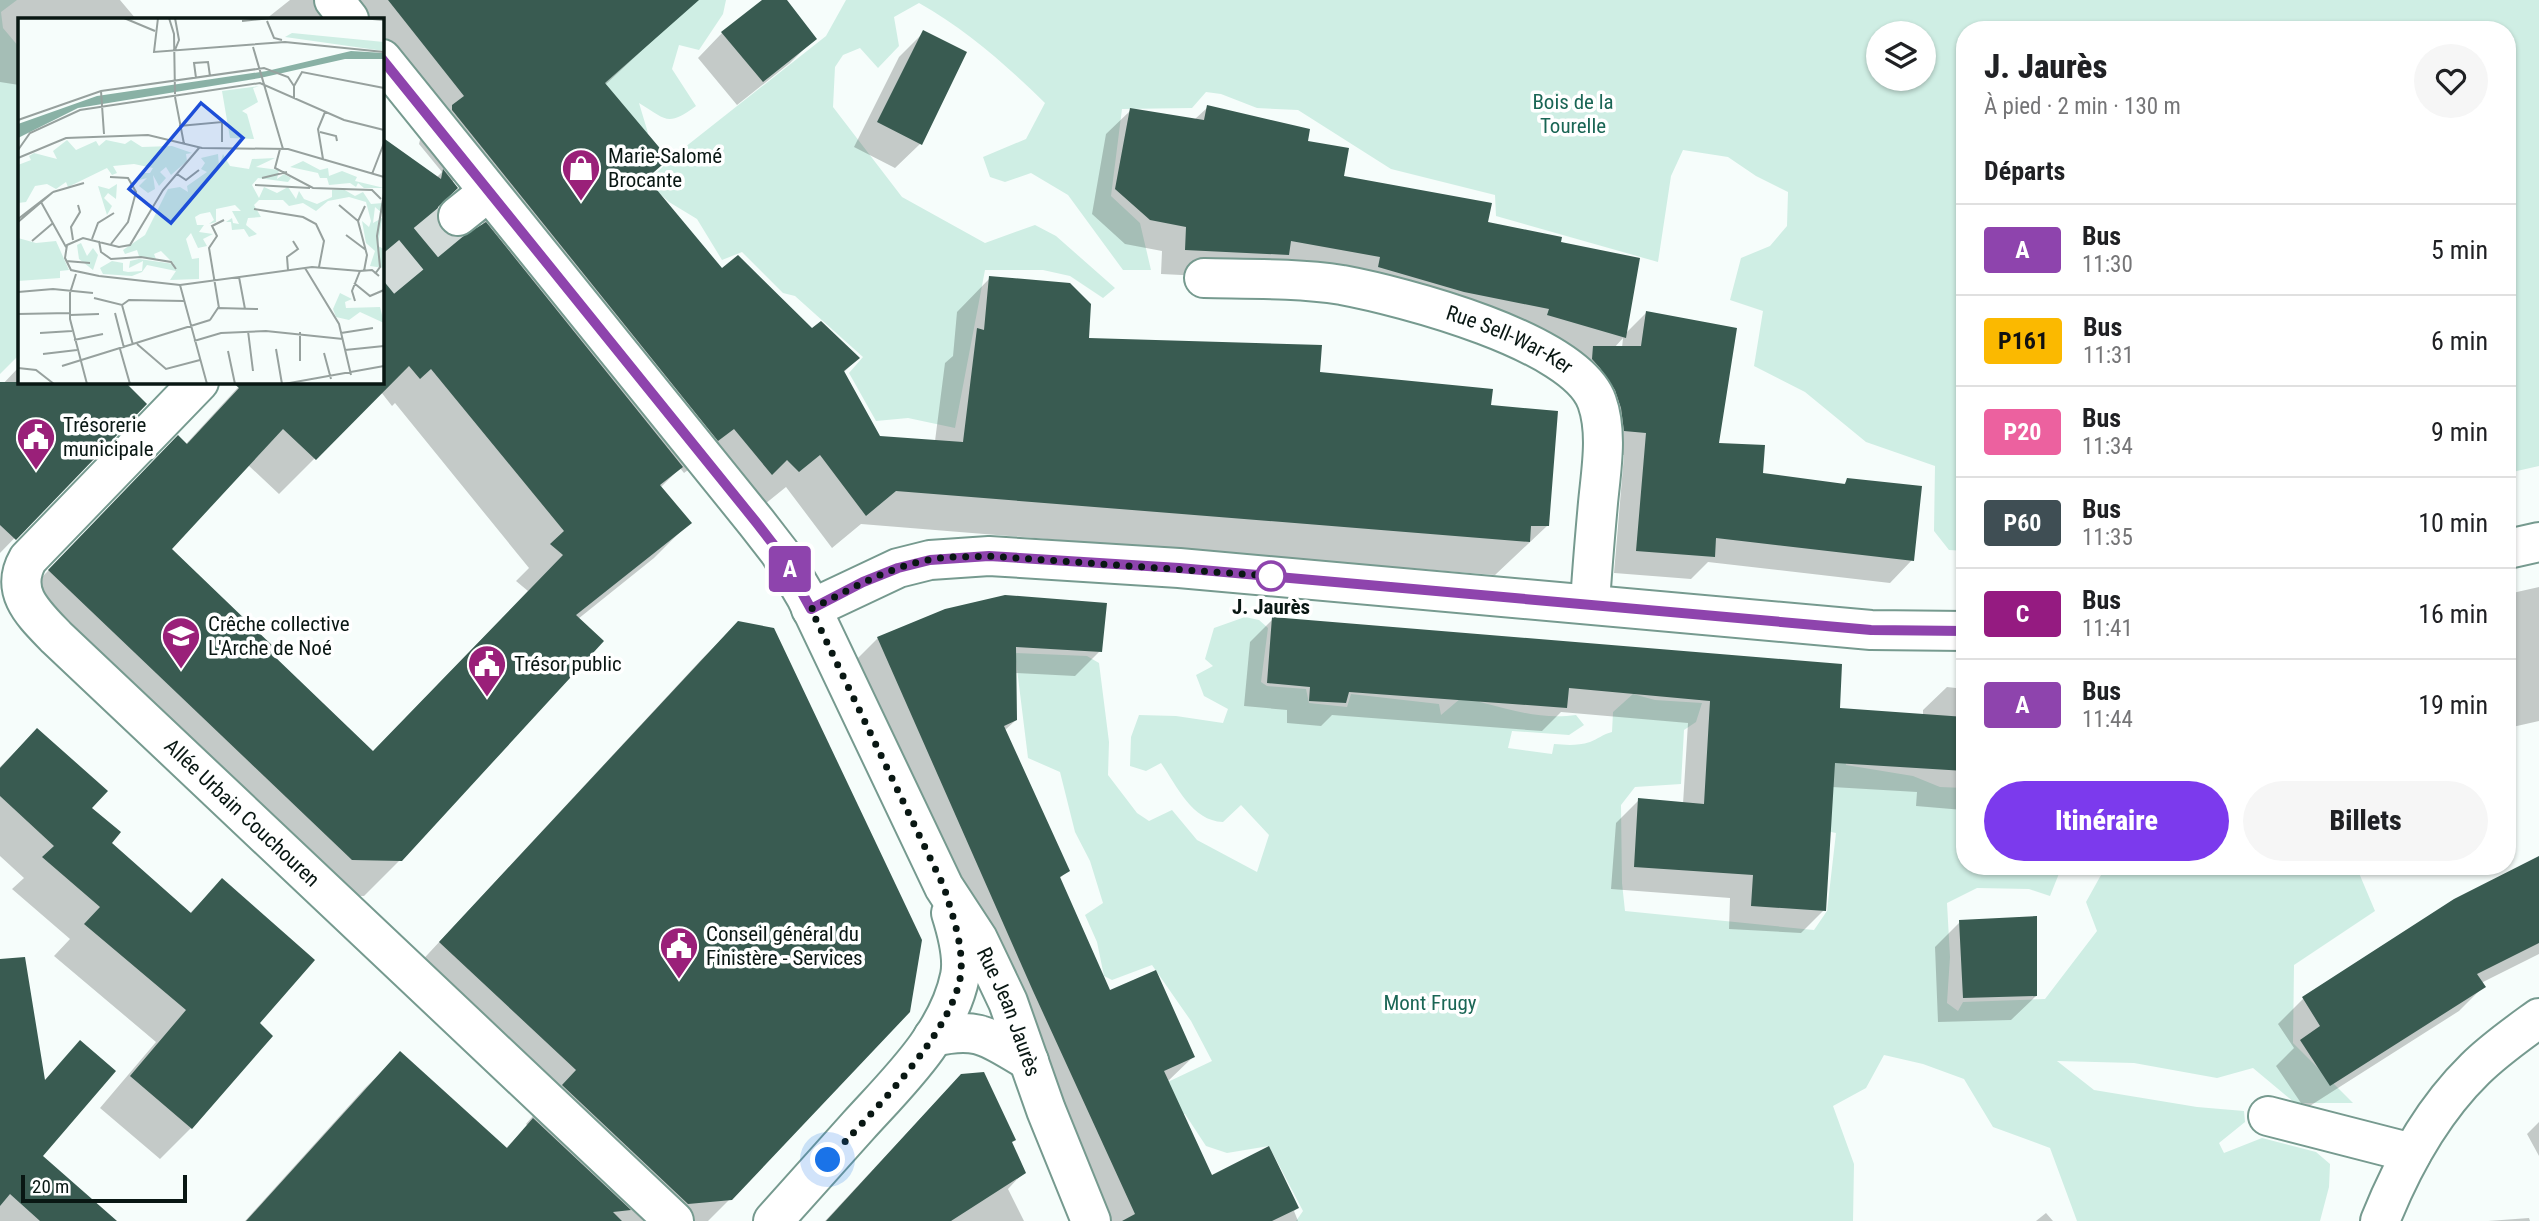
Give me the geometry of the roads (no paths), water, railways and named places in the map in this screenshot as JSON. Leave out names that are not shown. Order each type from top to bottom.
[{"type":"street","points":[[334,0],[348,18]]},
{"type":"street","name":"Rue Jean Jaurès","points":[[383,60],[756,522],[787,565],[811,609],[944,887],[978,939],[1008,1002],[1091,1221]]},
{"type":"street","points":[[458,216],[488,192]]},
{"type":"street","name":"Rue Sell-War-Ker","points":[[1204,278],[1311,282],[1406,298],[1540,349],[1581,378],[1597,400],[1602,425],[1590,604]]},
{"type":"street","name":"Allée Urbain Couchouren","points":[[198,383],[33,554],[22,570],[20,589],[38,619],[56,637],[674,1221]]},
{"type":"street","points":[[2516,547],[2539,542]]},
{"type":"street","points":[[811,609],[863,582],[898,568],[930,560],[989,556],[1179,568],[1871,630],[1956,631]]},
{"type":"street","points":[[773,1221],[875,1107],[933,1037],[951,1002],[961,972],[957,932],[944,887]]},
{"type":"street","points":[[2380,1221],[2412,1153],[2444,1105],[2468,1076],[2498,1048],[2539,1018]]},
{"type":"street","points":[[933,1037],[955,1032],[979,1033],[1029,1061]]},
{"type":"street","points":[[2267,1116],[2412,1153]]},
{"type":"tunnel","points":[[383,278],[458,216]]},
{"type":"place","name":"Marie-Salomé Brocante","points":[[581,202]]},
{"type":"place","name":"Trésorerie municipale","points":[[36,471]]},
{"type":"place","name":"J. Jaurès","points":[[1271,576]]},
{"type":"place","name":"Crêche collective L'Arche de Noé","points":[[181,670]]},
{"type":"place","name":"Trésor public","points":[[487,698]]},
{"type":"place","name":"Conseil général du Finistère - Services","points":[[679,980]]},
{"type":"park label","name":"Bois de la Tourelle","points":[[1573,114]]},
{"type":"park label","name":"Mont Frugy","points":[[1430,1003]]}]
